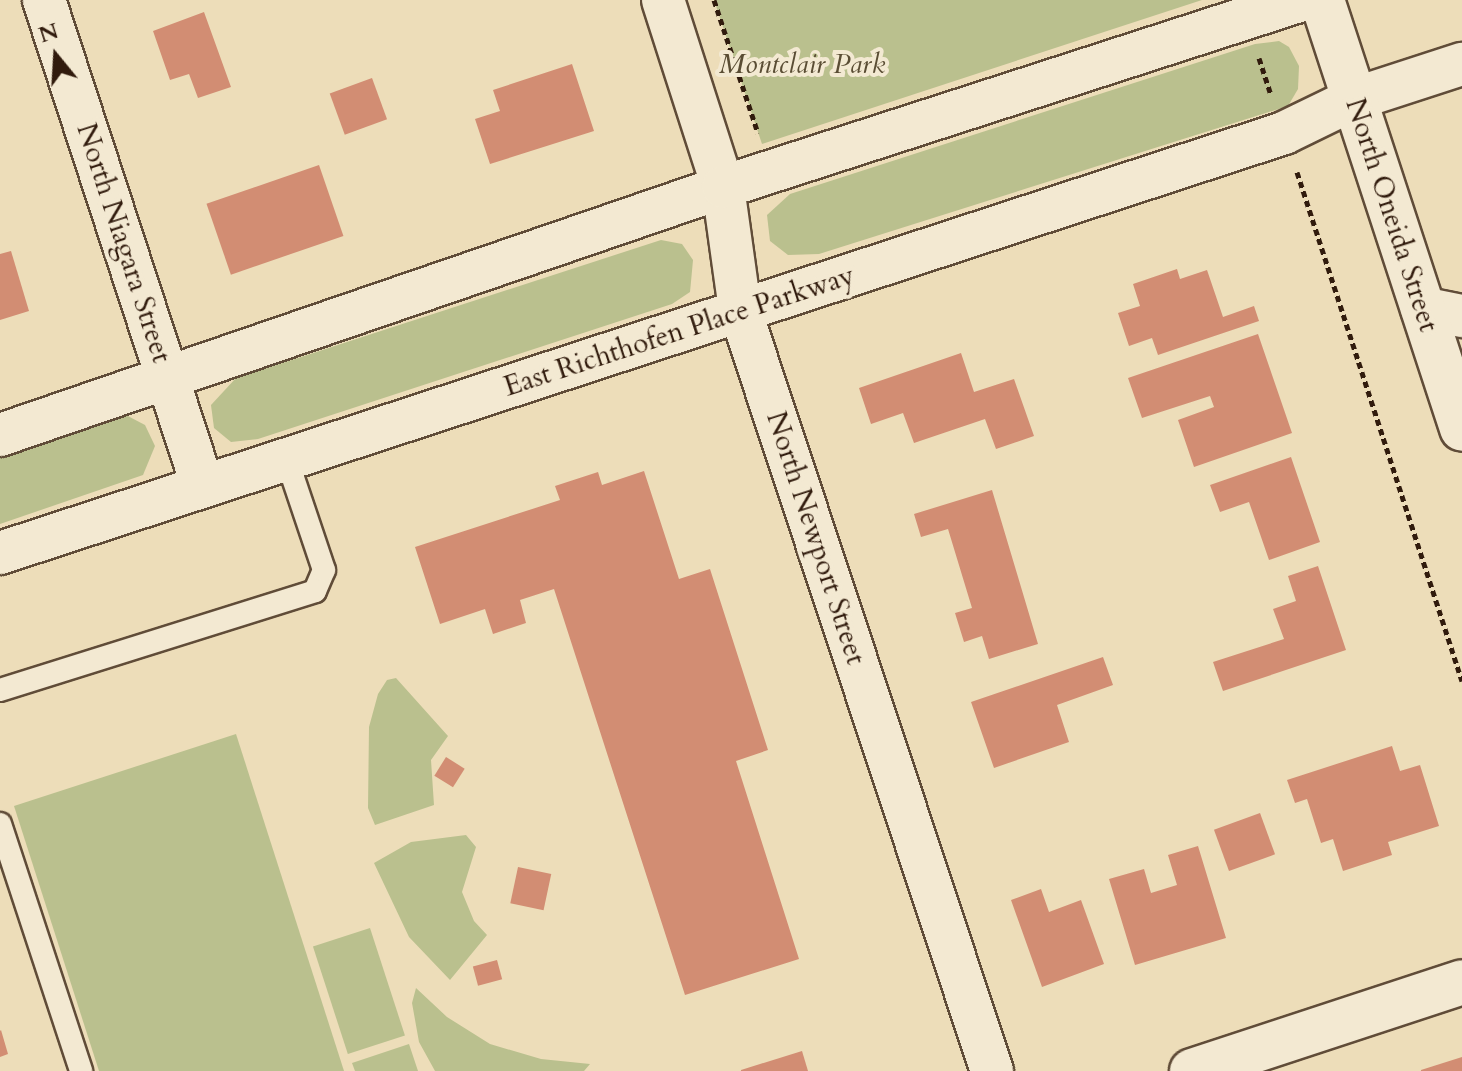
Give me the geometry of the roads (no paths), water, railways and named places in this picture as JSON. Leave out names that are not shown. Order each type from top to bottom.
[{"type":"street","name":"North Niagara Street","points":[[44,0],[203,487]]},
{"type":"street","name":"North Newport Street","points":[[663,0],[723,187],[740,310],[992,1071]]},
{"type":"street","points":[[0,435],[723,187],[1302,0]]},
{"type":"street","name":"North Oneida Street","points":[[1322,0],[1354,99],[1442,312],[1462,429]]},
{"type":"street","name":"East Richthofen Place Parkway","points":[[0,553],[1284,133],[1354,99],[1462,64]]},
{"type":"street","points":[[1192,1071],[1462,982]]},
{"type":"lane","points":[[0,690],[315,591],[324,570],[287,460]]},
{"type":"lane","points":[[0,824],[81,1071]]},
{"type":"park label","name":"Montclair Park","points":[[802,64]]}]
